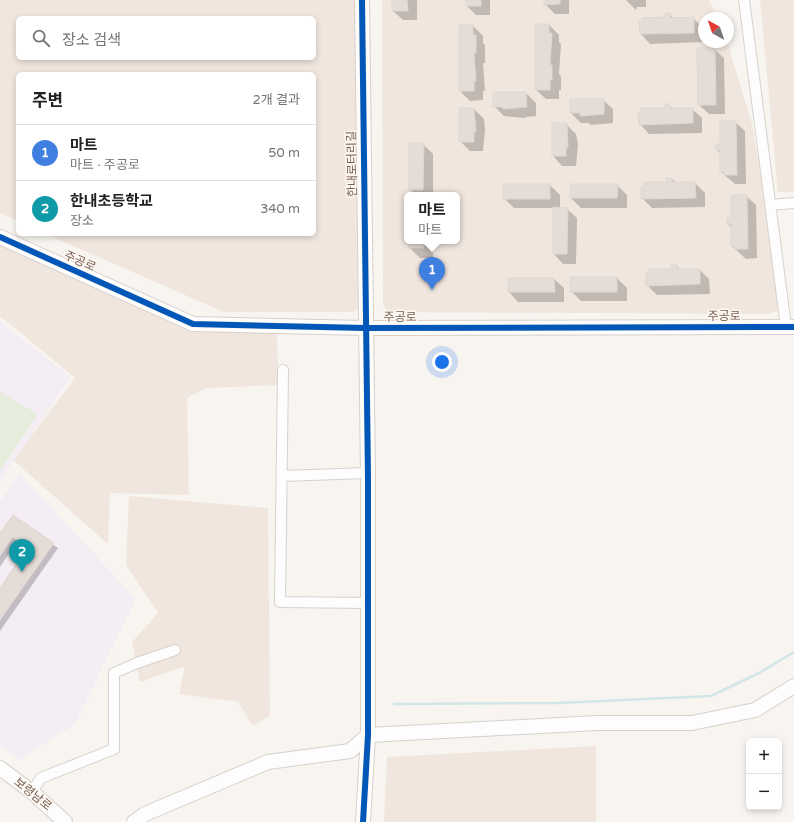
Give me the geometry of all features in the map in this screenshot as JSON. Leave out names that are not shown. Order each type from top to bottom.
[{"type":"street","name":"한내로터리길","points":[[362,0],[368,603],[368,735],[364,822]]},
{"type":"street","points":[[744,0],[770,204],[790,327]]},
{"type":"street","points":[[770,204],[794,203]]},
{"type":"street","name":"주공로","points":[[0,237],[193,324],[365,328],[790,327]]},
{"type":"street","points":[[283,370],[280,602],[368,603]]},
{"type":"street","points":[[282,476],[367,473]]},
{"type":"street","points":[[32,792],[41,778],[114,750],[114,673],[137,663],[175,650]]},
{"type":"street","points":[[134,822],[145,814],[268,762],[350,751],[368,735],[597,723],[692,723],[755,710],[794,686]]},
{"type":"street","name":"보령남로","points":[[0,768],[32,792],[65,822]]},
{"type":"shaded area","points":[[0,0],[356,0],[362,307],[354,312],[224,312],[51,236],[316,236],[316,72],[16,72],[16,220],[0,213]]},
{"type":"shaded area","points":[[382,0],[709,0],[715,12],[698,12],[698,48],[729,48],[752,124],[782,302],[781,308],[778,311],[768,314],[390,312],[383,304]]},
{"type":"shaded area","points":[[760,0],[794,0],[794,192],[778,192]]},
{"type":"shaded area","points":[[0,234],[198,321],[276,321],[279,385],[206,388],[187,398],[189,495],[110,493],[108,544],[13,460],[75,378],[0,316]]},
{"type":"shaded area","points":[[0,321],[70,377],[0,481]]},
{"type":"shaded area","points":[[20,474],[136,599],[75,724],[19,760],[0,746],[0,502]]},
{"type":"shaded area","points":[[129,496],[268,508],[270,715],[253,726],[238,702],[179,694],[185,666],[140,682],[132,642],[158,613],[126,565]]},
{"type":"shaded area","points":[[596,746],[596,822],[384,822],[387,757]]},
{"type":"green space","points":[[0,392],[38,414],[0,471]]},
{"type":"building","points":[[392,0],[407,0],[408,11],[392,11]]},
{"type":"building","points":[[466,0],[481,0],[481,6],[466,6]]},
{"type":"building","points":[[544,0],[560,0],[560,4],[544,5]]},
{"type":"building","points":[[665,13],[670,13],[671,18],[694,17],[694,33],[640,34],[639,21],[642,21],[642,18],[665,17]]},
{"type":"building","points":[[535,24],[549,24],[549,33],[552,33],[550,65],[552,65],[552,80],[550,80],[550,90],[535,90]]},
{"type":"building","points":[[459,25],[473,25],[473,35],[476,35],[476,53],[474,53],[476,81],[474,81],[474,91],[459,91]]},
{"type":"building","points":[[697,48],[715,48],[716,105],[698,105]]},
{"type":"building","points":[[493,92],[526,92],[527,107],[503,109],[503,107],[493,107]]},
{"type":"building","points":[[570,99],[604,99],[604,114],[580,116],[580,113],[570,113]]},
{"type":"building","points":[[664,104],[669,104],[670,108],[693,108],[693,123],[639,125],[638,112],[641,112],[641,108],[664,108]]},
{"type":"building","points":[[459,108],[474,108],[476,132],[474,132],[474,142],[459,142]]},
{"type":"building","points":[[720,121],[736,121],[737,175],[724,175],[724,172],[720,172],[720,150],[716,150],[716,144],[720,144]]},
{"type":"building","points":[[552,123],[567,123],[568,147],[566,147],[566,156],[552,156]]},
{"type":"building","points":[[409,143],[424,143],[423,190],[409,190]]},
{"type":"building","points":[[666,178],[672,178],[672,182],[695,182],[696,198],[641,199],[641,186],[644,186],[644,182],[666,182]]},
{"type":"building","points":[[503,184],[550,184],[550,199],[503,199]]},
{"type":"building","points":[[571,184],[618,184],[617,198],[570,198]]},
{"type":"building","points":[[731,195],[747,195],[748,249],[735,249],[735,246],[731,246],[731,224],[727,224],[727,218],[731,218]]},
{"type":"building","points":[[553,207],[568,208],[567,254],[553,254]]},
{"type":"building","points":[[409,244],[424,244],[424,248],[409,248]]},
{"type":"building","points":[[671,265],[677,265],[677,269],[700,269],[700,284],[646,286],[646,273],[649,273],[649,269],[671,269]]},
{"type":"building","points":[[570,277],[617,277],[617,292],[570,292]]},
{"type":"building","points":[[508,278],[554,278],[555,292],[508,292]]},
{"type":"building","points":[[13,515],[54,543],[0,620],[0,588],[27,548],[13,537],[0,556],[0,533]]},
{"type":"waterway","points":[[394,704],[558,703],[711,696],[759,673],[794,652]]},
{"type":"cycle path","points":[[362,0],[368,477],[368,735],[363,822]]},
{"type":"cycle path","points":[[0,237],[193,324],[365,328],[794,327]]},
{"type":"place","name":"마트","points":[[432,290]]},
{"type":"place","name":"한내초등학교","points":[[22,572]]}]
